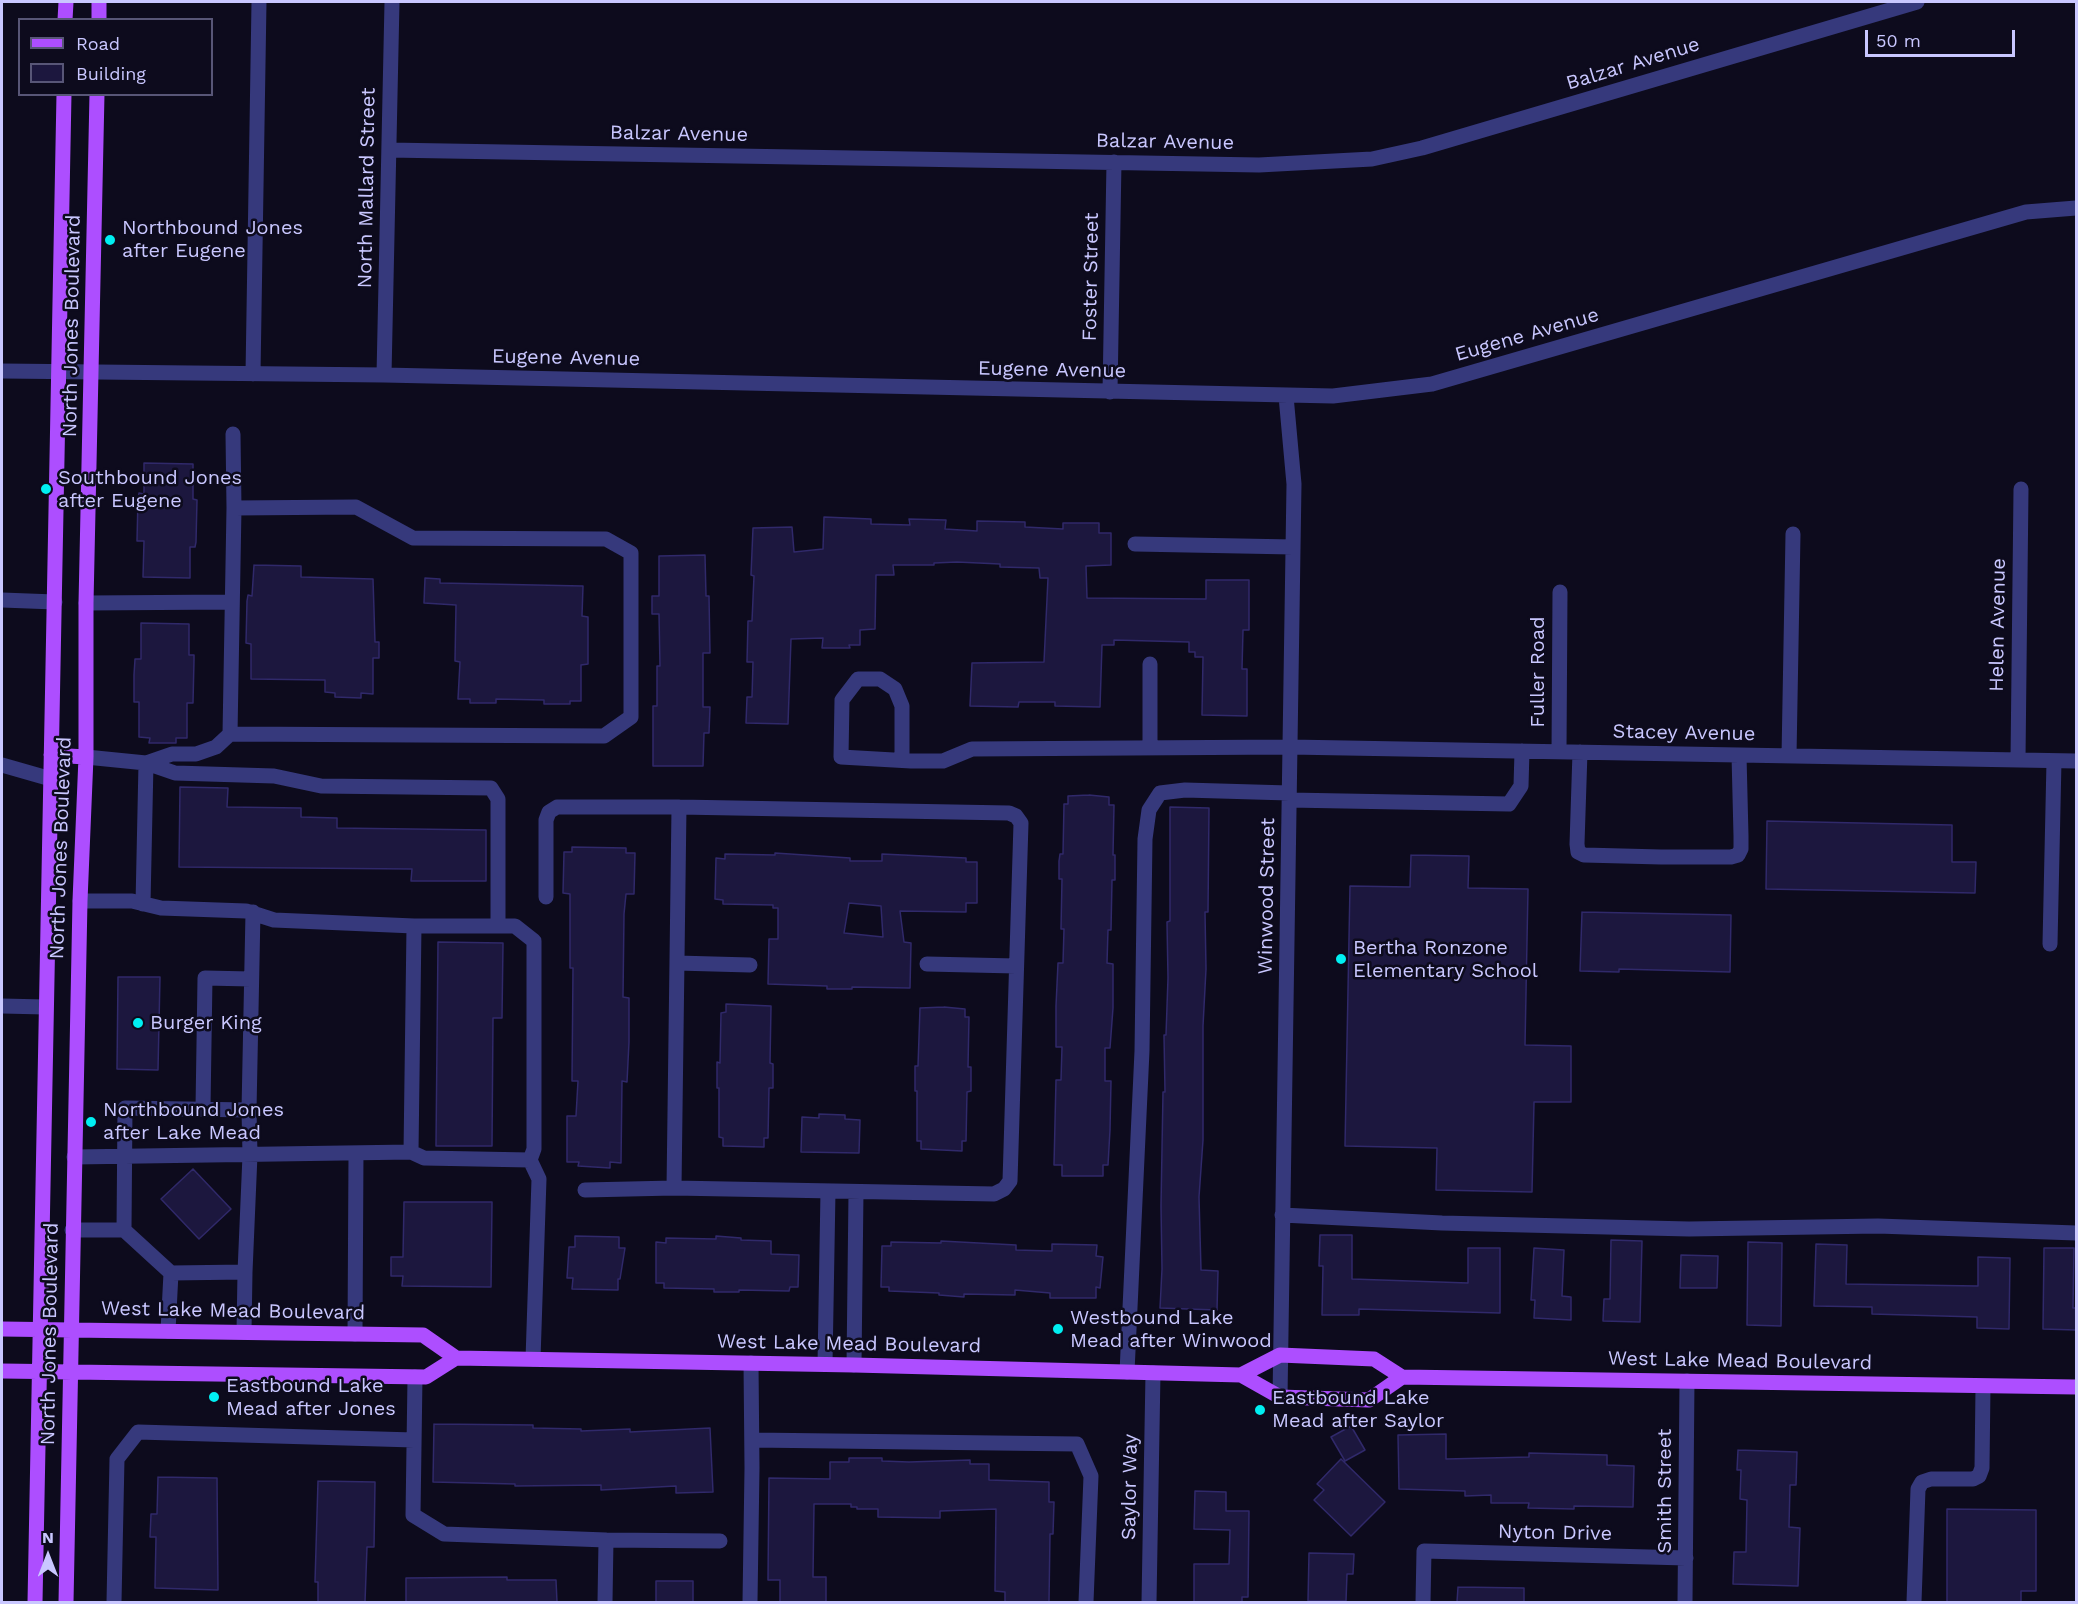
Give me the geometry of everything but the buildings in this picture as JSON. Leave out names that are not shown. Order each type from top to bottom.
[{"type":"main road","points":[[65,18],[66,2]]},
{"type":"main road","points":[[99,2],[99,18]]},
{"type":"main road","name":"North Jones Boulevard","points":[[35,1602],[64,96]]},
{"type":"main road","name":"North Jones Boulevard","points":[[66,1602],[72,1230],[86,757],[86,603],[97,96]]},
{"type":"main road","points":[[51,755],[86,757]]},
{"type":"main road","name":"West Lake Mead Boulevard","points":[[2,1329],[423,1335],[456,1358],[1241,1374],[1280,1355],[1374,1359],[1402,1377],[2076,1387]]},
{"type":"main road","points":[[2,1371],[426,1377],[456,1358]]},
{"type":"main road","name":"West Lake Mead Boulevard","points":[[1241,1374],[1280,1397],[1369,1400],[1402,1377]]},
{"type":"street","points":[[253,374],[259,2]]},
{"type":"street","name":"North Mallard Street","points":[[384,375],[392,2]]},
{"type":"street","name":"Balzar Avenue","points":[[389,150],[1259,165],[1382,157],[1422,148],[1917,2]]},
{"type":"street","name":"Foster Street","points":[[1110,392],[1114,162]]},
{"type":"street","name":"Eugene Avenue","points":[[2,371],[384,375],[1334,396],[1432,384],[2026,212],[2076,208]]},
{"type":"street","name":"Winwood Street","points":[[1280,1397],[1294,484],[1286,396]]},
{"type":"street","points":[[230,734],[233,434]]},
{"type":"street","name":"Helen Avenue","points":[[2018,760],[2021,489]]},
{"type":"street","points":[[146,763],[172,754],[196,754],[216,747],[230,734],[604,736],[631,717],[631,553],[606,538],[413,538],[356,507],[234,508]]},
{"type":"street","points":[[1789,756],[1792,534]]},
{"type":"street","points":[[1135,544],[1293,547]]},
{"type":"street","name":"Fuller Road","points":[[1559,752],[1560,592]]},
{"type":"street","points":[[2,600],[55,602]]},
{"type":"street","points":[[86,603],[232,602]]},
{"type":"street","points":[[1150,664],[1150,748]]},
{"type":"street","name":"Stacey Avenue","points":[[902,760],[902,706],[895,689],[880,679],[858,679],[842,700],[841,757],[902,760],[943,761],[972,749],[1290,747],[2076,761]]},
{"type":"street","points":[[1127,1372],[1142,1051],[1145,839],[1149,810],[1160,793],[1185,790],[1509,804],[1521,786],[1522,751]]},
{"type":"street","points":[[1580,752],[1578,852],[1584,855],[1672,858],[1738,855],[1742,836],[1739,755]]},
{"type":"street","points":[[86,757],[146,763],[175,773],[274,776],[321,786],[491,788],[498,799],[498,926]]},
{"type":"street","points":[[2050,944],[2054,761]]},
{"type":"street","points":[[143,904],[146,763]]},
{"type":"street","points":[[2,765],[51,779]]},
{"type":"street","points":[[546,897],[546,820],[549,812],[558,807],[1009,813],[1016,816],[1021,823],[1010,1181],[1004,1189],[994,1194],[674,1188],[585,1190]]},
{"type":"street","points":[[674,1188],[679,807]]},
{"type":"street","points":[[80,901],[132,901],[161,908],[252,912],[274,920],[414,926],[515,926],[534,941],[534,1149],[530,1160],[539,1179],[533,1359]]},
{"type":"street","points":[[244,1332],[250,1155],[252,912]]},
{"type":"street","points":[[411,1152],[414,926]]},
{"type":"street","points":[[677,963],[750,965]]},
{"type":"street","points":[[927,964],[1016,966]]},
{"type":"street","points":[[203,1108],[205,978],[251,979]]},
{"type":"street","points":[[2,1006],[45,1007]]},
{"type":"street","points":[[124,1230],[125,1108],[249,1110]]},
{"type":"street","points":[[74,1157],[411,1152],[424,1158],[530,1160]]},
{"type":"street","points":[[355,1334],[356,1153]]},
{"type":"street","points":[[825,1364],[828,1191]]},
{"type":"street","points":[[854,1365],[856,1192]]},
{"type":"street","points":[[1282,1215],[1442,1223],[1689,1229],[1878,1226],[2076,1233]]},
{"type":"street","points":[[72,1230],[124,1230],[171,1273],[245,1272]]},
{"type":"street","points":[[168,1331],[171,1273]]},
{"type":"street","points":[[750,1602],[751,1363]]},
{"type":"street","name":"Saylor Way","points":[[1149,1602],[1153,1372]]},
{"type":"street","points":[[415,1377],[413,1515],[444,1534],[606,1540],[720,1541]]},
{"type":"street","name":"Smith Street","points":[[1684,1602],[1687,1380]]},
{"type":"street","points":[[1914,1602],[1918,1489],[1922,1482],[1931,1479],[1973,1479],[1979,1476],[1982,1468],[1983,1386]]},
{"type":"street","points":[[114,1602],[117,1459],[138,1432],[414,1440]]},
{"type":"street","points":[[752,1440],[1077,1444],[1091,1476],[1086,1602]]},
{"type":"street","points":[[605,1602],[606,1540]]},
{"type":"street","name":"Nyton Drive","points":[[1423,1602],[1424,1551],[1686,1558]]},
{"type":"place","name":"Northbound Jones after Eugene","points":[[110,240]]},
{"type":"place","name":"Southbound Jones after Eugene","points":[[46,489]]},
{"type":"place","name":"Bertha Ronzone Elementary School","points":[[1341,959]]},
{"type":"place","name":"Burger King","points":[[138,1023]]},
{"type":"place","name":"Northbound Jones after Lake Mead","points":[[91,1122]]},
{"type":"place","name":"Westbound Lake Mead after Winwood","points":[[1058,1329]]},
{"type":"place","name":"Eastbound Lake Mead after Jones","points":[[214,1397]]},
{"type":"place","name":"Eastbound Lake Mead after Saylor","points":[[1260,1410]]}]
